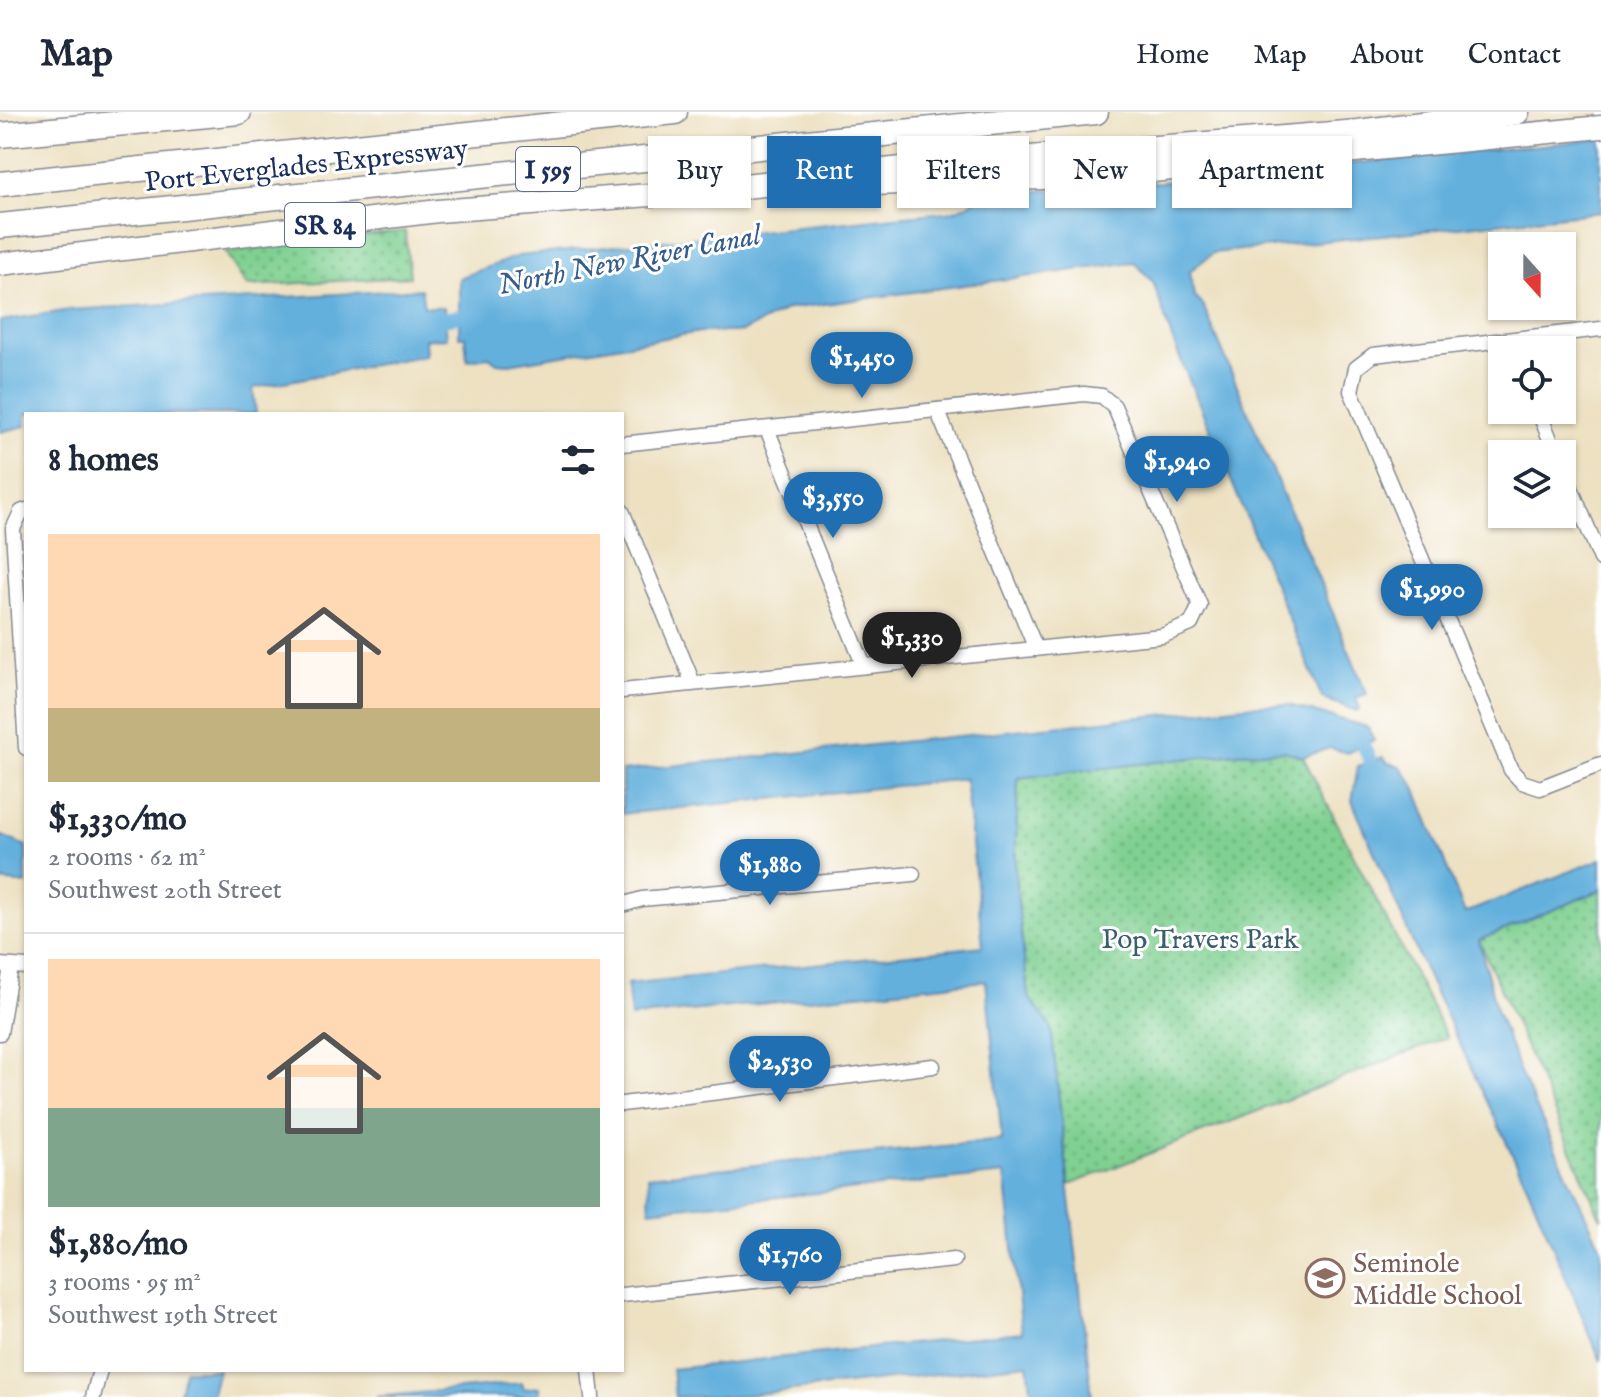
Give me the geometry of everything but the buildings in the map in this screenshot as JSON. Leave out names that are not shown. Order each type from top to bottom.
[{"type":"highway","name":"Port Everglades Expressway","points":[[0,135],[239,112]]},
{"type":"highway","points":[[0,184],[675,112]]},
{"type":"highway","name":"Port Everglades Expressway","points":[[0,226],[1096,112]]},
{"type":"highway","points":[[751,185],[930,166],[1358,132],[1517,112]]},
{"type":"main road","name":"SR 84","points":[[751,187],[1101,176],[1601,127]]},
{"type":"main road","name":"SR 84","points":[[0,264],[438,211],[648,194]]},
{"type":"main road","points":[[0,277],[212,238]]},
{"type":"street","points":[[1559,336],[1601,329]]},
{"type":"street","points":[[1488,346],[1373,355],[1356,368],[1351,391],[1511,770],[1522,782],[1540,788],[1601,764]]},
{"type":"street","points":[[624,444],[1084,394],[1102,396],[1114,406],[1200,605],[1191,624],[1162,636],[624,691]]},
{"type":"street","points":[[938,412],[1036,649]]},
{"type":"street","points":[[767,429],[864,666]]},
{"type":"street","points":[[1576,500],[1601,559]]},
{"type":"street","points":[[24,511],[13,529],[24,714]]},
{"type":"street","points":[[624,516],[693,683]]},
{"type":"street","points":[[624,904],[642,899],[913,874]]},
{"type":"street","points":[[0,1033],[12,967]]},
{"type":"street","points":[[624,1104],[933,1066]]},
{"type":"street","points":[[624,1295],[954,1260]]},
{"type":"street","points":[[93,1397],[99,1372]]},
{"type":"street","points":[[589,1372],[592,1397]]},
{"type":"green space","points":[[405,231],[410,277],[247,286],[225,252]]},
{"type":"green space","name":"Pop Travers Park","points":[[1285,751],[1303,757],[1447,1037],[1069,1185],[1051,1027],[1028,997],[1015,874],[1018,777],[1238,753]]},
{"type":"green space","points":[[1601,890],[1601,1219],[1479,940]]},
{"type":"water","points":[[1601,139],[1601,212],[1213,253],[1190,271],[1194,296],[1203,305],[1367,694],[1356,698],[1360,709],[1356,711],[1322,698],[1172,339],[1153,282],[1134,262],[788,309],[742,332],[700,332],[509,364],[497,363],[489,357],[467,360],[465,337],[459,337],[459,278],[518,256],[961,208],[1029,208],[1029,191],[1045,190],[1045,208],[1156,208],[1156,182],[1172,181],[1172,208],[1352,208],[1352,163]]},
{"type":"water","points":[[421,289],[424,307],[444,307],[447,338],[425,339],[426,355],[253,388],[256,412],[24,412],[24,426],[0,432],[0,321],[70,310]]},
{"type":"water","points":[[1256,705],[1289,705],[1368,727],[1374,740],[1347,753],[1330,748],[1303,757],[1285,751],[1236,753],[1018,778],[1015,874],[1028,996],[1051,1027],[1092,1397],[1032,1397],[1028,1364],[728,1397],[675,1397],[672,1369],[1022,1332],[1005,1174],[650,1210],[648,1176],[1002,1140],[986,981],[631,1017],[627,984],[983,946],[965,779],[624,814],[624,771]]},
{"type":"water","points":[[1383,757],[1388,763],[1400,766],[1414,785],[1465,913],[1601,859],[1601,890],[1479,940],[1496,1009],[1519,1070],[1601,1248],[1601,1361],[1527,1185],[1428,978],[1352,801],[1358,766]]},
{"type":"water","points":[[0,835],[24,845],[24,884],[0,881]]},
{"type":"water","points":[[184,1372],[217,1372],[211,1397],[178,1397]]},
{"type":"water","points":[[522,1383],[524,1389],[539,1387],[540,1397],[376,1397]]},
{"type":"waterway","name":"North New River Canal","points":[[428,321],[475,314]]},
{"type":"waterway","points":[[1348,740],[1361,740],[1378,778]]},
{"type":"place","name":"Seminole Middle School","points":[[1325,1278]]}]
